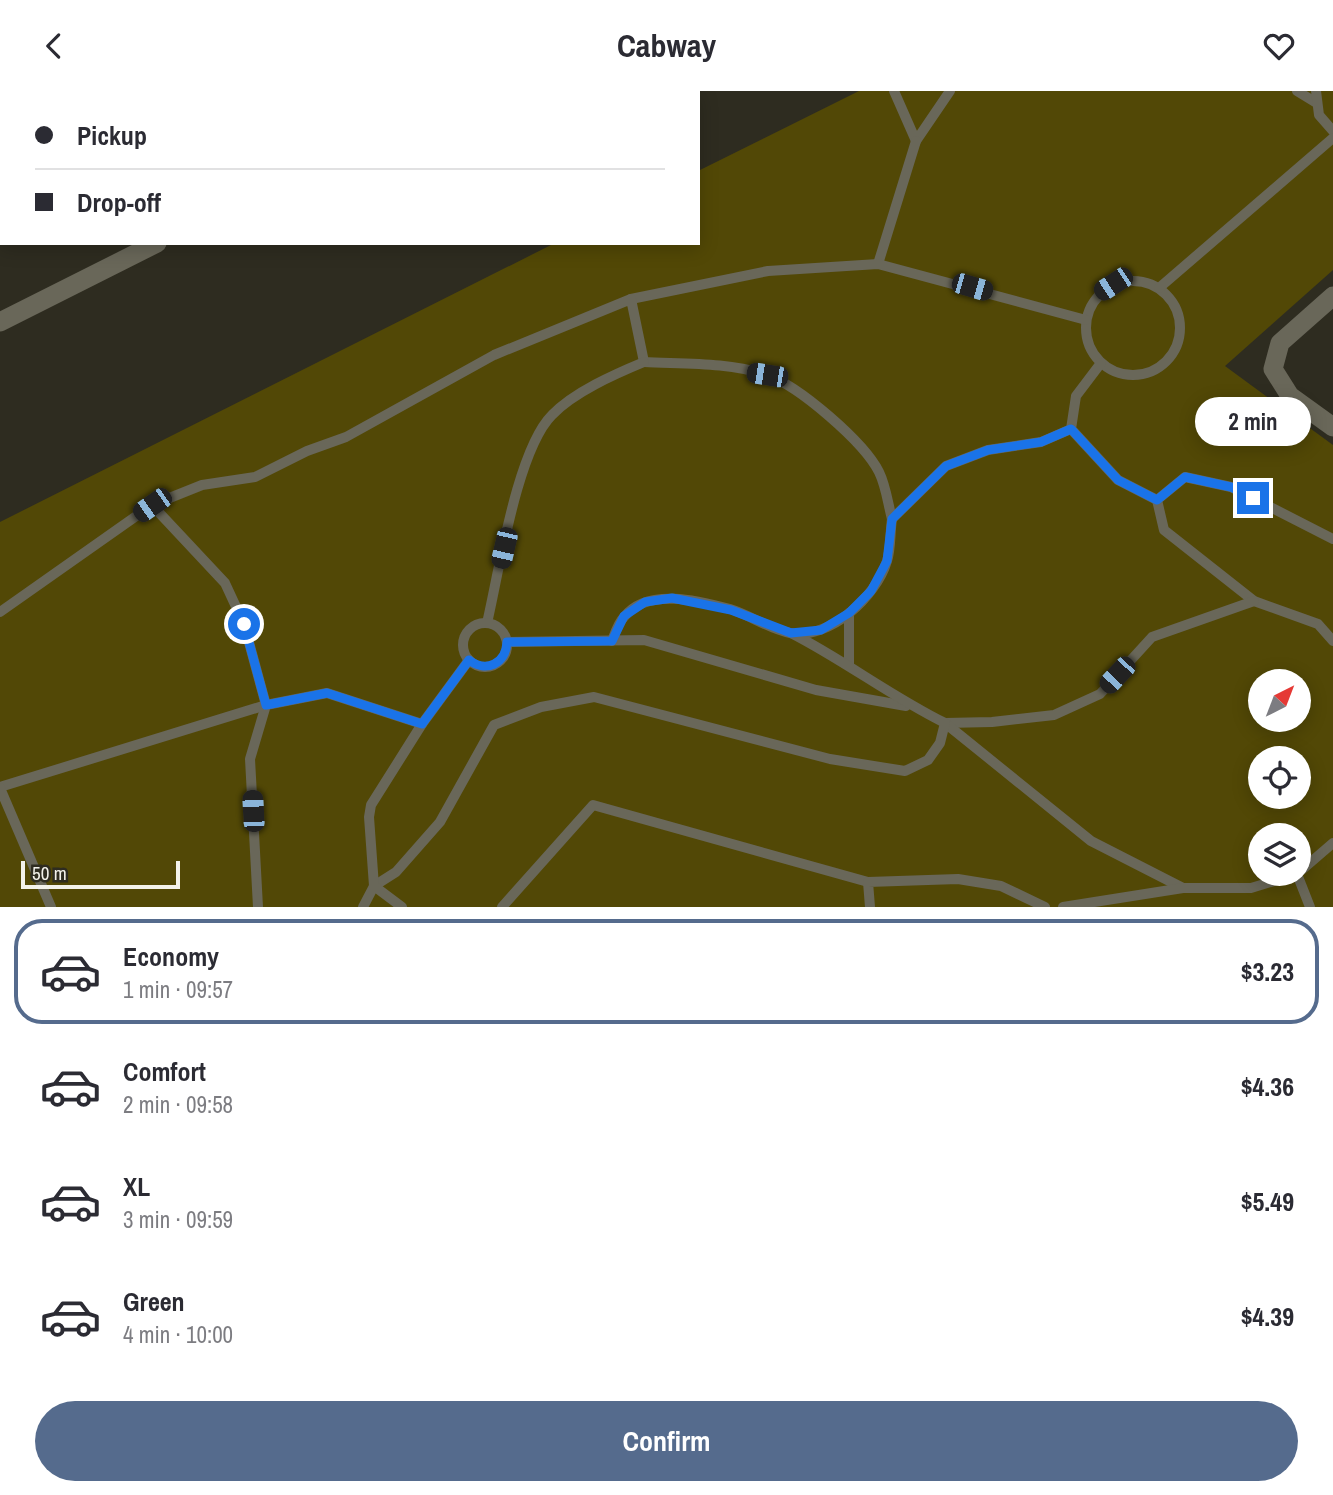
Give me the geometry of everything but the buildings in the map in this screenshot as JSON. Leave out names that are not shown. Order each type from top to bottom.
[{"type":"street","points":[[0,321],[154,245]]},
{"type":"street","points":[[1333,296],[1280,343],[1273,360],[1277,379],[1290,396],[1333,427]]},
{"type":"lane","points":[[894,91],[916,141]]},
{"type":"lane","points":[[878,264],[916,141],[950,91]]},
{"type":"lane","points":[[1297,91],[1315,96],[1319,115],[1333,131]]},
{"type":"lane","points":[[1159,288],[1333,138]]},
{"type":"lane","points":[[0,612],[152,505],[202,485],[255,477],[307,451],[346,437],[494,355],[631,299],[768,271],[878,264],[1086,320]]},
{"type":"lane","points":[[1129,280],[1144,281],[1159,288],[1178,312],[1179,336],[1170,357],[1145,374],[1114,372],[1101,363],[1091,351],[1086,336],[1090,305],[1100,293],[1113,284],[1129,280]]},
{"type":"lane","points":[[631,299],[644,362]]},
{"type":"lane","points":[[487,623],[524,464],[551,415],[604,379],[644,362],[704,365],[767,375],[810,398],[846,433],[879,472],[892,519],[887,561],[871,591],[849,613],[821,630],[791,633]]},
{"type":"lane","points":[[1071,429],[1076,395],[1101,363]]},
{"type":"lane","points":[[892,519],[946,466],[988,450],[1041,442],[1071,429]]},
{"type":"lane","points":[[1071,429],[1118,480],[1157,500],[1164,530],[1254,601],[1318,624],[1333,641]]},
{"type":"lane","points":[[1157,500],[1185,477],[1231,487],[1333,539]]},
{"type":"lane","points":[[152,505],[225,583],[244,624],[266,705],[250,759],[258,907]]},
{"type":"lane","points":[[612,641],[624,616],[645,602],[672,598],[731,610],[791,633],[849,664],[912,707],[946,723],[1091,841],[1183,888]]},
{"type":"lane","points":[[946,723],[992,722],[1054,715],[1100,694],[1152,637],[1254,601]]},
{"type":"lane","points":[[849,613],[849,664]]},
{"type":"lane","points":[[487,623],[501,629],[507,642],[504,655],[494,665],[481,666],[469,660],[463,646],[467,631],[473,626],[487,623]]},
{"type":"lane","points":[[507,642],[644,640],[816,690],[912,707]]},
{"type":"lane","points":[[402,907],[374,886],[369,817],[371,805],[422,724],[469,660]]},
{"type":"lane","points":[[51,907],[0,788],[266,705],[327,693],[422,724]]},
{"type":"lane","points":[[363,907],[374,886],[396,872],[440,822],[494,725],[541,707],[594,697],[830,759],[905,771],[928,760],[940,743],[946,723]]},
{"type":"lane","points":[[502,907],[593,806],[868,882],[958,879],[1000,886],[1045,907]]},
{"type":"lane","points":[[1311,862],[1333,843]]},
{"type":"lane","points":[[868,882],[870,907]]},
{"type":"lane","points":[[1063,907],[1183,888],[1258,886]]},
{"type":"lane","points":[[1302,886],[1310,907]]},
{"type":"lane","points":[[1099,907],[1120,896]]},
{"type":"shaded area","points":[[859,91],[1333,91],[1333,270],[1225,366],[1333,445],[1333,907],[0,907],[0,522],[551,245],[700,245],[700,170]]},
{"type":"route","points":[[244,624],[266,705],[327,693],[380,708],[422,724],[469,660],[481,666],[494,665],[504,655],[507,642],[612,641],[624,616],[645,602],[672,598],[731,610],[791,633],[821,630],[849,613],[871,591],[887,561],[892,519],[916,493],[946,466],[988,450],[1041,442],[1071,429],[1118,480],[1157,500],[1185,477],[1231,487],[1253,498]]}]
